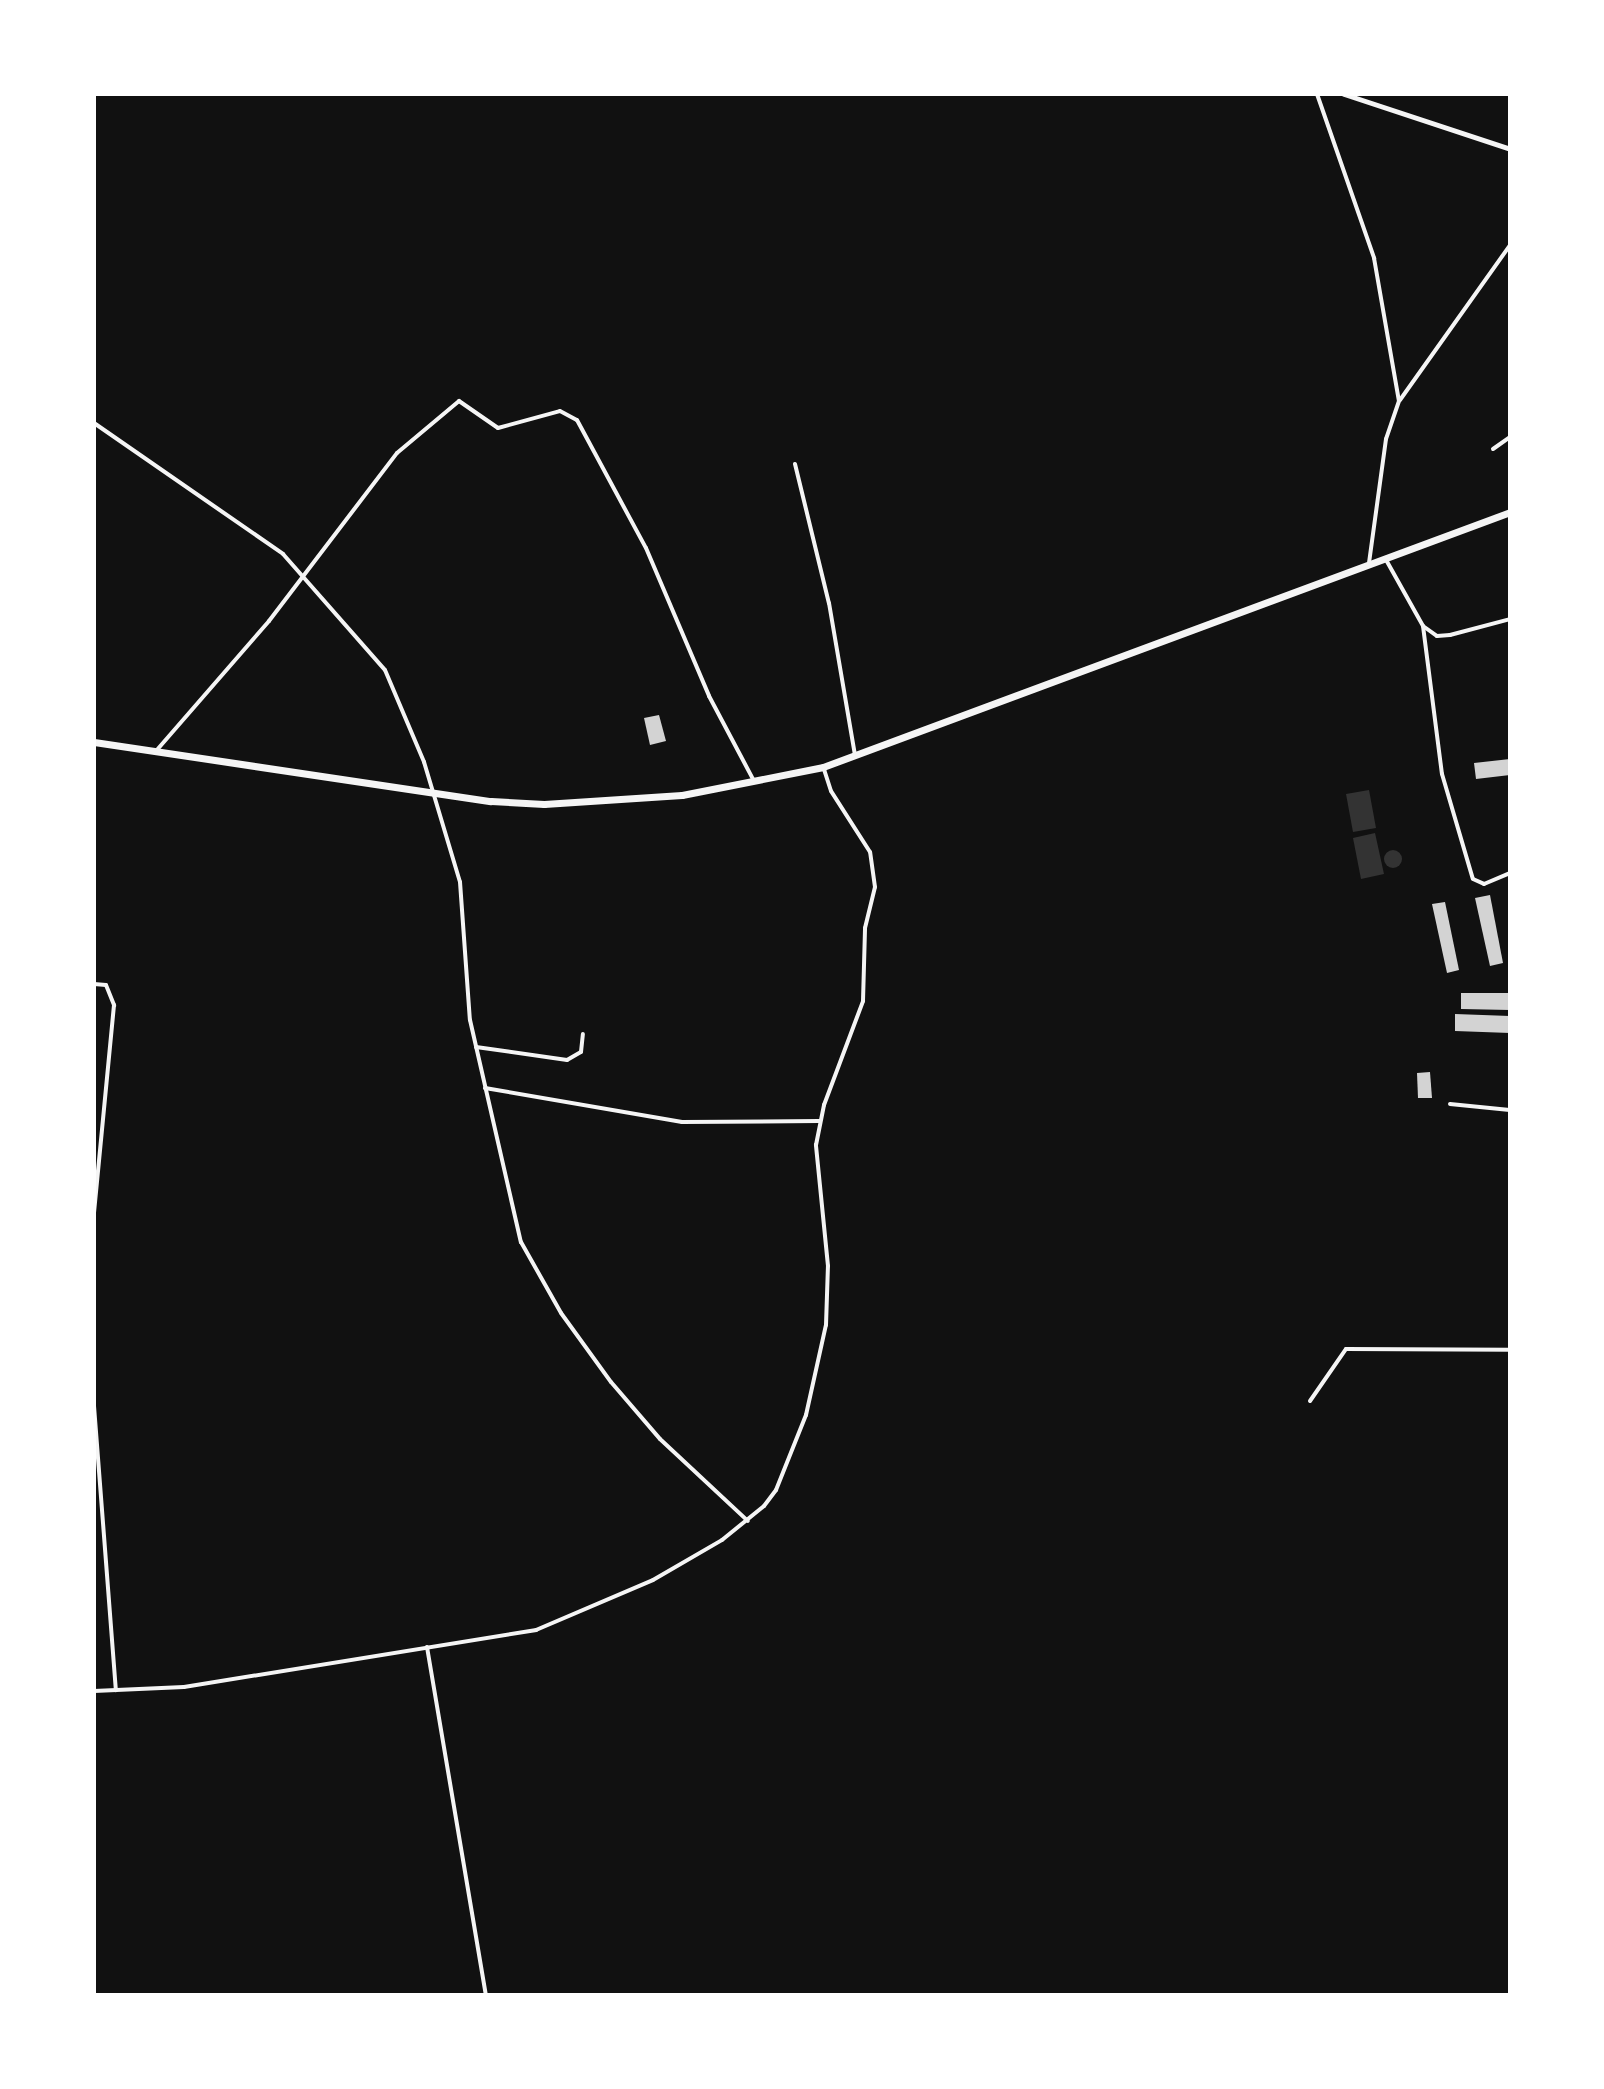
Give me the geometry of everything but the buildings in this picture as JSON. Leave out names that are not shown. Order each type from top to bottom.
[{"type":"main road","points":[[94,742],[435,795],[579,802],[682,795],[823,767],[1510,512]]},
{"type":"street","points":[[1317,94],[1374,258],[1399,401]]},
{"type":"street","points":[[1344,94],[1510,149]]},
{"type":"street","points":[[1369,563],[1386,439],[1399,401],[1510,245]]},
{"type":"street","points":[[156,751],[304,573],[397,453],[449,404],[459,401],[498,428],[569,413],[589,437],[646,548],[709,696],[754,781]]},
{"type":"street","points":[[94,423],[304,573],[385,670],[435,795],[460,882],[476,1047],[521,1242],[561,1313],[660,1439],[748,1521]]},
{"type":"street","points":[[1493,449],[1510,437]]},
{"type":"street","points":[[795,464],[832,617],[855,755]]},
{"type":"street","points":[[1385,558],[1423,626],[1442,774],[1477,884],[1510,873]]},
{"type":"street","points":[[1423,626],[1437,636],[1450,635],[1510,619]]},
{"type":"street","points":[[94,1691],[184,1687],[536,1630],[592,1610],[748,1521],[776,1490],[806,1415],[826,1325],[828,1266],[815,1161],[819,1121],[863,1001],[865,928],[876,871],[823,767]]},
{"type":"street","points":[[94,984],[106,985],[114,1005],[94,1214]]},
{"type":"street","points":[[476,1047],[567,1060],[581,1052],[583,1034]]},
{"type":"street","points":[[485,1088],[682,1122],[819,1121]]},
{"type":"street","points":[[1450,1104],[1510,1110]]},
{"type":"street","points":[[1310,1401],[1346,1349],[1510,1350]]},
{"type":"street","points":[[94,1406],[116,1690]]},
{"type":"street","points":[[427,1647],[486,1995]]},
{"type":"shaded area","points":[[1369,790],[1376,828],[1353,832],[1346,794]]},
{"type":"shaded area","points":[[1375,833],[1384,874],[1361,879],[1353,838]]},
{"type":"shaded area","points":[[1393,850],[1402,859],[1393,868],[1384,859]]}]
